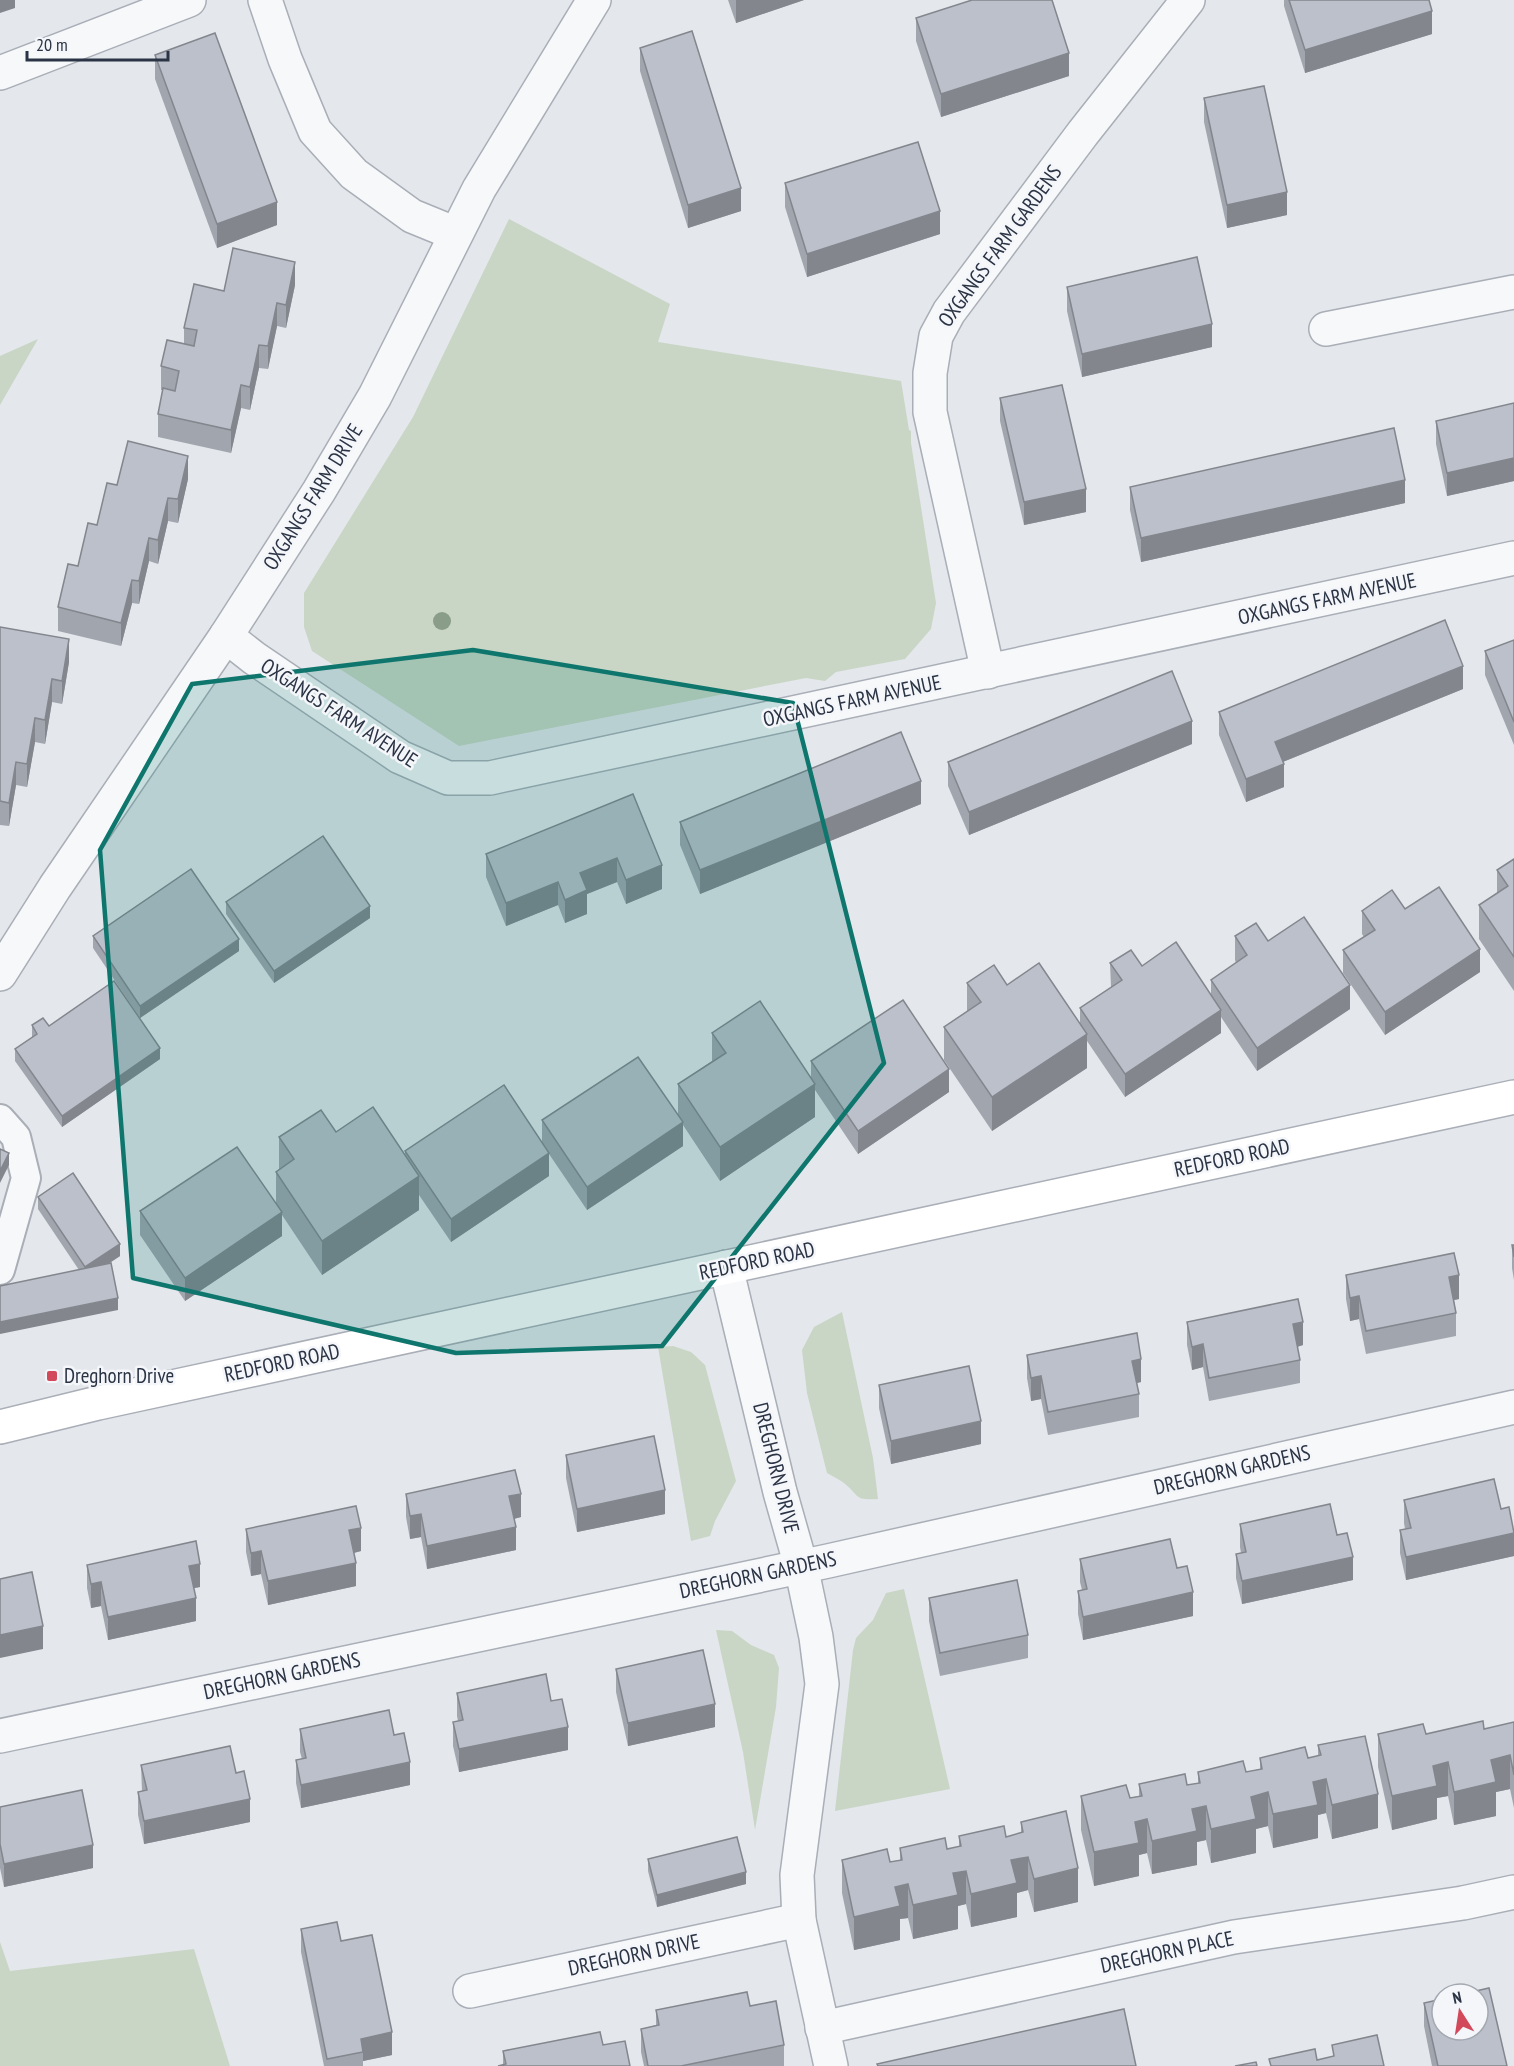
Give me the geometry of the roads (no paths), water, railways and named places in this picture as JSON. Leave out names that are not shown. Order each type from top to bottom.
[{"type":"main road","name":"REDFORD ROAD","points":[[0,1427],[109,1400],[1514,1097]]},
{"type":"street","points":[[0,73],[189,0]]},
{"type":"street","points":[[265,0],[285,59],[315,131],[363,181],[412,216],[456,234]]},
{"type":"street","name":"OXGANGS FARM DRIVE","points":[[0,974],[55,887],[226,636],[319,491],[375,396],[479,189],[594,0]]},
{"type":"street","name":"OXGANGS FARM GARDENS","points":[[988,672],[930,412],[930,373],[936,336],[949,312],[1083,133],[1188,0]]},
{"type":"street","points":[[1326,329],[1514,292]]},
{"type":"street","name":"OXGANGS FARM AVENUE","points":[[226,636],[254,658],[400,758],[448,778],[490,778],[1514,558]]},
{"type":"street","name":"DREGHORN DRIVE","points":[[726,1267],[780,1492],[801,1566],[816,1637],[822,1684],[797,1875],[799,1920],[831,2066]]},
{"type":"street","name":"DREGHORN GARDENS","points":[[0,1736],[801,1566],[1514,1407]]},
{"type":"street","name":"DREGHORN PLACE","points":[[822,2028],[1234,1937],[1462,1904],[1514,1892]]},
{"type":"street","name":"DREGHORN DRIVE","points":[[470,1992],[799,1920]]},
{"type":"lane","points":[[0,1119],[16,1137],[26,1178],[0,1270]]},
{"type":"place","name":"Dreghorn Drive","points":[[52,1376]]}]
